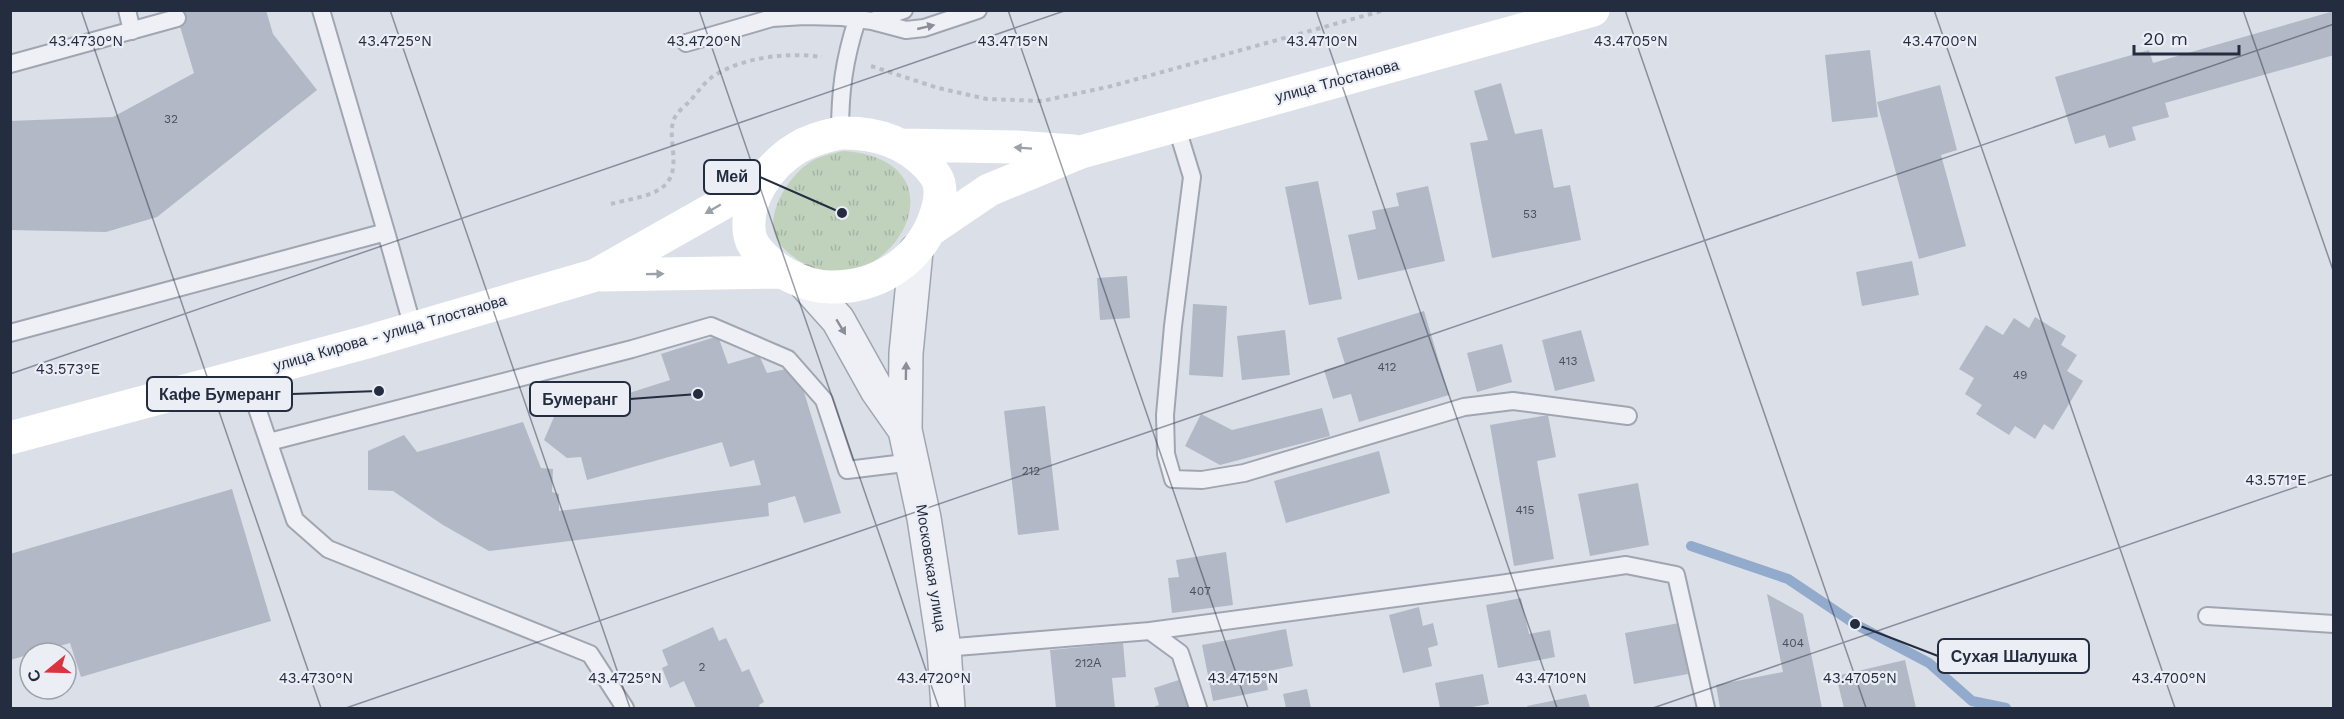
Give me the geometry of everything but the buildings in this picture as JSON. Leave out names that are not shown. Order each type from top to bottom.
[{"type":"main road","name":"улица Тлостанова","points":[[1081,152],[1593,10]]},
{"type":"main road","points":[[793,277],[762,256],[750,237],[749,220],[753,200],[764,180],[779,161],[798,147],[819,138],[840,133],[861,133],[881,137],[901,145],[918,156],[932,171],[939,184],[939,207],[923,241]]},
{"type":"main road","points":[[901,145],[1016,147],[1081,152]]},
{"type":"main road","points":[[596,275],[793,277],[828,287],[853,286],[877,280],[898,267],[923,241],[989,190],[1081,152]]},
{"type":"main road","points":[[596,275],[764,180]]},
{"type":"main road","name":"улица Кирова - улица Тлостанова","points":[[10,438],[596,275]]},
{"type":"street","points":[[905,430],[906,353],[923,241]]},
{"type":"street","points":[[793,277],[838,320],[877,390],[905,430]]},
{"type":"street","name":"Московская улица","points":[[905,430],[913,462],[944,648],[948,708]]},
{"type":"lane","points":[[127,10],[132,31]]},
{"type":"lane","points":[[321,10],[412,328]]},
{"type":"lane","points":[[840,133],[840,92],[846,60],[865,20],[903,10]]},
{"type":"lane","points":[[686,43],[772,18],[805,16],[865,20],[906,30],[978,10]]},
{"type":"lane","points":[[10,64],[177,18]]},
{"type":"lane","points":[[1176,125],[1192,177],[1173,326],[1165,415],[1166,454],[1173,479],[1202,480],[1244,473],[1464,407],[1513,401],[1628,416]]},
{"type":"lane","points":[[10,333],[386,232]]},
{"type":"lane","points":[[269,442],[632,349],[711,326],[788,359],[824,400],[847,470],[913,462]]},
{"type":"lane","points":[[245,373],[295,520],[328,549],[590,654],[625,708]]},
{"type":"lane","points":[[944,648],[1150,631],[1488,586],[1626,565],[1676,575],[1706,708]]},
{"type":"lane","points":[[2207,616],[2334,624]]},
{"type":"lane","points":[[1150,631],[1180,653],[1198,708]]},
{"type":"path","points":[[611,204],[659,190],[668,182],[673,170],[672,132],[675,117],[711,78],[742,63],[772,56],[809,55],[846,60],[896,73],[938,88],[987,99],[1042,100],[1112,86],[1384,10]]},
{"type":"green space","points":[[843,151],[883,161],[905,180],[910,204],[903,230],[885,252],[860,268],[830,272],[798,260],[786,250],[776,238],[773,228],[774,218],[781,196],[801,169],[817,159]]},
{"type":"waterway","points":[[1691,546],[1788,579],[1855,624],[1929,663],[1972,701],[2006,708]]},
{"type":"place","name":"Мей","points":[[842,213]]},
{"type":"place","name":"Кафе Бумеранг","points":[[379,391]]},
{"type":"place","name":"Бумеранг","points":[[698,394]]},
{"type":"place","name":"Сухая Шалушка","points":[[1855,624]]}]
